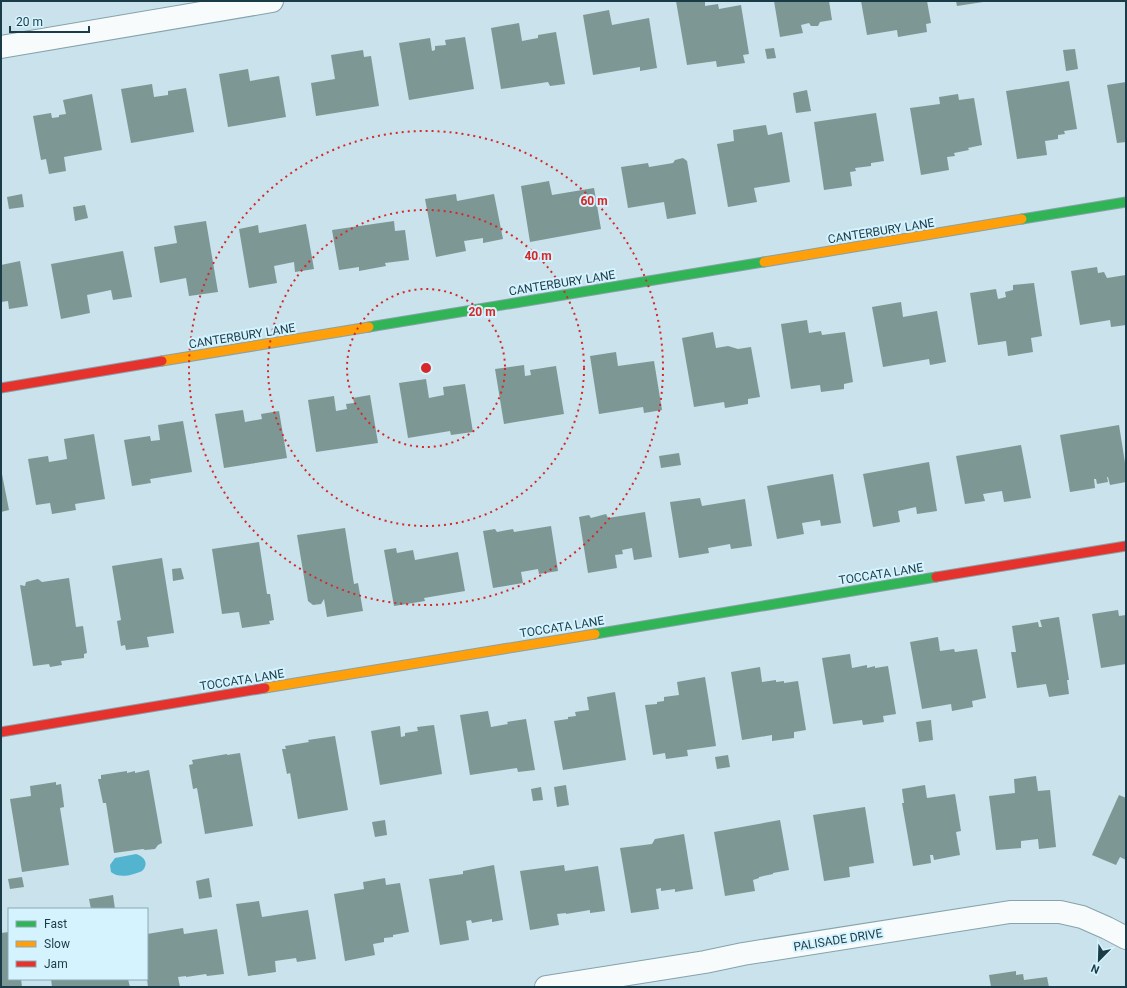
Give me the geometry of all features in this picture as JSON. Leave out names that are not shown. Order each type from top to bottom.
[{"type":"street","points":[[1,47],[215,6],[272,1]]},
{"type":"street","name":"CANTERBURY LANE","points":[[1,388],[1126,202]]},
{"type":"street","name":"TOCCATA LANE","points":[[1,732],[1126,546]]},
{"type":"street","name":"PALISADE DRIVE","points":[[546,987],[1010,912],[1060,912],[1082,917],[1126,938]]},
{"type":"water","points":[[136,854],[142,857],[146,863],[142,871],[122,876],[111,872],[110,865],[115,858]]},
{"type":"building","points":[[676,1],[705,1],[705,6],[718,4],[719,9],[741,5],[749,54],[743,55],[745,63],[717,67],[716,61],[687,65]]},
{"type":"building","points":[[774,1],[829,1],[832,20],[820,22],[818,26],[811,26],[809,23],[801,25],[803,33],[780,37]]},
{"type":"building","points":[[861,1],[927,1],[931,23],[926,24],[927,32],[898,37],[897,30],[867,35]]},
{"type":"building","points":[[956,1],[983,1],[983,2],[957,6]]},
{"type":"building","points":[[609,10],[612,25],[649,18],[657,68],[640,71],[640,67],[593,75],[583,15]]},
{"type":"building","points":[[519,23],[522,41],[538,38],[538,35],[556,32],[565,84],[550,86],[548,82],[501,89],[491,28]]},
{"type":"building","points":[[465,37],[474,89],[409,100],[399,43],[430,38],[432,51],[435,50],[435,46],[446,45],[445,40]]},
{"type":"building","points":[[774,48],[776,58],[767,59],[765,49]]},
{"type":"building","points":[[1075,49],[1078,69],[1066,71],[1063,50]]},
{"type":"building","points":[[363,50],[364,57],[371,56],[379,106],[316,116],[311,83],[335,79],[331,55]]},
{"type":"building","points":[[248,69],[250,81],[279,76],[286,117],[228,127],[219,74]]},
{"type":"building","points":[[1069,81],[1077,129],[1064,131],[1065,134],[1058,135],[1058,139],[1045,141],[1047,155],[1017,159],[1006,91]]},
{"type":"building","points":[[1126,82],[1126,142],[1117,143],[1107,85]]},
{"type":"building","points":[[152,84],[154,97],[168,95],[168,91],[186,88],[194,132],[131,143],[121,89]]},
{"type":"building","points":[[807,90],[811,111],[796,113],[793,93]]},
{"type":"building","points":[[92,94],[102,150],[64,157],[66,171],[49,174],[46,159],[41,160],[33,116],[51,113],[52,118],[59,117],[59,115],[66,114],[63,100]]},
{"type":"building","points":[[958,94],[959,100],[974,98],[982,145],[968,148],[969,150],[954,153],[955,156],[947,157],[949,170],[921,175],[910,108],[940,104],[939,97]]},
{"type":"building","points":[[876,113],[884,161],[871,163],[871,166],[855,168],[856,171],[850,172],[852,186],[824,190],[814,122]]},
{"type":"building","points":[[766,125],[768,135],[782,132],[790,182],[754,188],[757,202],[728,207],[717,144],[734,141],[733,130]]},
{"type":"building","points":[[683,158],[687,161],[696,214],[667,219],[664,202],[628,208],[621,167],[648,163],[649,167],[673,163],[675,160]]},
{"type":"building","points":[[549,181],[552,195],[594,188],[601,229],[530,242],[521,186]]},
{"type":"building","points":[[22,194],[24,207],[9,209],[7,197]]},
{"type":"building","points":[[456,194],[457,201],[494,194],[503,239],[483,243],[483,238],[464,241],[466,251],[436,257],[425,199]]},
{"type":"building","points":[[85,205],[88,218],[75,221],[73,207]]},
{"type":"building","points":[[206,221],[218,292],[189,296],[186,278],[160,283],[154,247],[177,243],[174,226]]},
{"type":"building","points":[[394,221],[395,231],[405,230],[409,260],[385,263],[386,266],[359,271],[359,267],[339,270],[332,230]]},
{"type":"building","points":[[306,224],[314,269],[295,272],[294,262],[274,266],[277,283],[249,288],[239,229],[258,225],[259,233]]},
{"type":"building","points":[[123,251],[132,297],[113,300],[111,290],[87,295],[90,313],[61,319],[51,264]]},
{"type":"building","points":[[20,261],[28,306],[9,309],[8,301],[1,302],[1,265]]},
{"type":"building","points":[[1097,267],[1098,273],[1104,272],[1107,278],[1126,275],[1126,325],[1111,327],[1110,320],[1080,325],[1071,271]]},
{"type":"building","points":[[1034,283],[1042,336],[1031,338],[1033,352],[1008,356],[1006,341],[978,345],[970,293],[996,289],[998,299],[1006,297],[1005,292],[1013,290],[1013,285]]},
{"type":"building","points":[[901,302],[903,317],[937,311],[946,362],[930,365],[929,359],[883,367],[872,307]]},
{"type":"building","points":[[807,320],[809,333],[821,331],[822,335],[845,332],[853,382],[844,384],[844,389],[821,392],[820,385],[791,389],[781,324]]},
{"type":"building","points":[[713,332],[716,348],[728,346],[738,349],[751,347],[760,397],[748,399],[748,404],[725,408],[724,402],[694,407],[682,338]]},
{"type":"building","points":[[616,352],[618,366],[654,361],[662,410],[644,413],[643,407],[599,414],[590,356]]},
{"type":"building","points":[[524,365],[525,376],[531,375],[530,370],[556,366],[564,414],[504,424],[495,369]]},
{"type":"building","points":[[426,379],[429,398],[444,395],[443,387],[465,384],[473,432],[451,435],[450,431],[408,438],[399,383]]},
{"type":"building","points":[[370,395],[378,443],[316,452],[308,400],[334,396],[336,411],[347,409],[346,404],[354,403],[353,398]]},
{"type":"building","points":[[243,410],[245,422],[262,419],[261,414],[279,411],[287,458],[224,468],[215,414]]},
{"type":"building","points":[[183,421],[192,472],[150,479],[151,483],[132,486],[124,440],[150,436],[151,441],[160,440],[158,425]]},
{"type":"building","points":[[1119,425],[1126,469],[1126,482],[1110,485],[1107,477],[1108,482],[1097,484],[1096,479],[1094,479],[1095,488],[1070,492],[1060,435]]},
{"type":"building","points":[[94,434],[105,499],[75,504],[76,510],[52,514],[50,503],[36,505],[28,459],[48,456],[49,462],[67,459],[64,439]]},
{"type":"building","points":[[1021,445],[1031,498],[1004,502],[1002,491],[983,494],[985,501],[965,504],[956,456]]},
{"type":"building","points":[[679,453],[681,465],[661,468],[659,456]]},
{"type":"building","points":[[929,462],[937,511],[917,514],[916,507],[898,511],[900,522],[873,527],[863,474]]},
{"type":"building","points":[[1,469],[9,510],[1,512]]},
{"type":"building","points":[[833,474],[841,523],[821,526],[820,520],[802,523],[804,534],[777,539],[767,486]]},
{"type":"building","points":[[700,498],[702,506],[745,499],[752,546],[731,549],[730,544],[708,548],[709,553],[679,558],[670,502]]},
{"type":"building","points":[[645,512],[652,557],[634,560],[632,548],[622,550],[623,554],[615,555],[617,568],[588,573],[579,517],[589,515],[591,518],[606,514],[608,518]]},
{"type":"building","points":[[551,526],[558,571],[539,574],[538,569],[521,572],[523,583],[493,588],[483,531],[495,529],[497,532],[513,529],[514,532]]},
{"type":"building","points":[[345,528],[354,584],[358,583],[363,611],[327,617],[324,599],[321,604],[313,605],[308,601],[297,535]]},
{"type":"building","points":[[259,542],[267,594],[270,594],[274,620],[269,621],[270,624],[242,628],[239,612],[222,614],[212,549]]},
{"type":"building","points":[[396,548],[397,553],[413,550],[415,560],[458,552],[465,591],[424,598],[425,601],[394,606],[384,550]]},
{"type":"building","points":[[162,558],[174,633],[147,637],[149,647],[126,650],[125,645],[121,646],[117,621],[121,620],[112,566]]},
{"type":"building","points":[[181,568],[184,579],[173,581],[172,569]]},
{"type":"building","points":[[69,578],[76,627],[83,626],[87,653],[84,654],[84,658],[61,661],[62,665],[50,667],[49,664],[33,666],[20,585],[25,586],[26,582],[38,579],[42,582]]},
{"type":"building","points":[[1118,610],[1119,616],[1126,615],[1126,664],[1101,668],[1092,614]]},
{"type":"building","points":[[1059,617],[1069,680],[1067,680],[1069,694],[1049,697],[1046,684],[1017,688],[1011,652],[1016,652],[1012,626],[1038,622],[1039,627],[1042,627],[1040,620]]},
{"type":"building","points":[[938,637],[940,651],[954,649],[955,652],[977,649],[986,698],[972,701],[973,707],[952,711],[951,704],[922,709],[910,642]]},
{"type":"building","points":[[850,654],[852,668],[867,665],[867,668],[875,666],[875,668],[888,666],[896,714],[883,716],[884,722],[863,725],[862,720],[833,724],[822,658]]},
{"type":"building","points":[[760,667],[762,682],[776,680],[776,682],[784,681],[784,683],[798,681],[806,730],[794,732],[794,738],[772,741],[772,735],[742,740],[731,672]]},
{"type":"building","points":[[705,677],[716,746],[687,750],[688,756],[666,759],[665,753],[653,755],[645,705],[657,704],[657,702],[664,701],[664,697],[679,695],[677,682]]},
{"type":"building","points":[[615,692],[626,760],[563,770],[554,721],[576,716],[575,712],[589,710],[587,697]]},
{"type":"building","points":[[488,711],[491,727],[508,724],[507,722],[526,719],[535,770],[518,772],[517,768],[470,775],[460,715]]},
{"type":"building","points":[[931,720],[933,740],[919,742],[916,722]]},
{"type":"building","points":[[434,725],[442,774],[380,785],[371,731],[400,726],[401,737],[405,736],[405,733],[418,731],[417,727]]},
{"type":"building","points":[[335,736],[348,810],[298,819],[290,773],[287,774],[282,749],[286,749],[285,746],[309,742],[308,740]]},
{"type":"building","points":[[240,753],[253,826],[205,834],[197,788],[193,789],[189,765],[193,764],[192,760]]},
{"type":"building","points":[[728,755],[730,767],[717,769],[715,757]]},
{"type":"building","points":[[149,770],[162,843],[155,849],[114,853],[106,803],[103,803],[98,779],[101,779],[101,775],[127,771],[127,773],[135,771],[135,773]]},
{"type":"building","points":[[1036,776],[1038,791],[1050,790],[1056,847],[1039,849],[1038,839],[1021,841],[1021,848],[996,850],[989,796],[1015,793],[1014,779]]},
{"type":"building","points":[[56,782],[56,785],[61,784],[64,807],[60,808],[69,865],[22,872],[10,799],[31,796],[30,786]]},
{"type":"building","points":[[566,785],[569,805],[557,807],[554,787]]},
{"type":"building","points":[[925,785],[927,798],[955,794],[961,831],[956,832],[960,855],[934,860],[933,855],[930,855],[931,863],[913,866],[902,803],[904,803],[902,789]]},
{"type":"building","points":[[541,787],[543,800],[533,801],[531,789]]},
{"type":"building","points":[[1119,795],[1126,798],[1126,860],[1120,857],[1116,865],[1092,855]]},
{"type":"building","points":[[865,807],[874,863],[849,867],[850,877],[824,881],[813,815]]},
{"type":"building","points":[[385,820],[387,835],[375,837],[372,822]]},
{"type":"building","points":[[780,820],[789,870],[773,873],[753,880],[755,891],[725,896],[714,832]]},
{"type":"building","points":[[684,834],[693,889],[675,892],[675,889],[661,891],[661,888],[656,889],[659,909],[631,913],[620,848],[652,844],[655,839]]},
{"type":"building","points":[[494,865],[503,920],[492,922],[492,919],[472,923],[471,920],[466,921],[469,940],[440,945],[429,879],[463,874],[463,871]]},
{"type":"building","points":[[564,865],[565,871],[598,866],[605,911],[590,913],[590,910],[557,914],[559,925],[530,930],[520,871]]},
{"type":"building","points":[[22,877],[24,887],[10,889],[8,879]]},
{"type":"building","points":[[209,878],[212,897],[199,899],[196,881]]},
{"type":"building","points":[[385,878],[386,885],[400,883],[409,932],[384,938],[384,942],[373,944],[375,955],[345,961],[334,894],[364,889],[363,882]]},
{"type":"building","points":[[113,895],[115,908],[91,908],[89,899]]},
{"type":"building","points":[[259,901],[262,917],[308,910],[316,959],[297,962],[296,958],[275,961],[276,972],[248,976],[236,904]]},
{"type":"building","points":[[183,928],[184,934],[217,929],[224,974],[178,977],[180,987],[148,987],[148,934]]},
{"type":"building","points":[[8,932],[8,980],[21,980],[22,987],[1,987],[1,933]]},
{"type":"building","points":[[1016,971],[1016,975],[1023,974],[1024,980],[1047,977],[1049,987],[991,987],[989,975]]},
{"type":"building","points":[[51,980],[128,980],[130,987],[52,987]]},
{"type":"traffic: fast","points":[[1022,219],[1126,202]]},
{"type":"traffic: fast","points":[[369,327],[764,262]]},
{"type":"traffic: fast","points":[[595,634],[936,577]]},
{"type":"traffic: slow","points":[[764,262],[1022,219]]},
{"type":"traffic: slow","points":[[162,361],[369,327]]},
{"type":"traffic: slow","points":[[265,688],[595,634]]},
{"type":"traffic: jam","points":[[1,388],[162,361]]},
{"type":"traffic: jam","points":[[936,577],[1126,546]]},
{"type":"traffic: jam","points":[[1,732],[265,688]]}]
